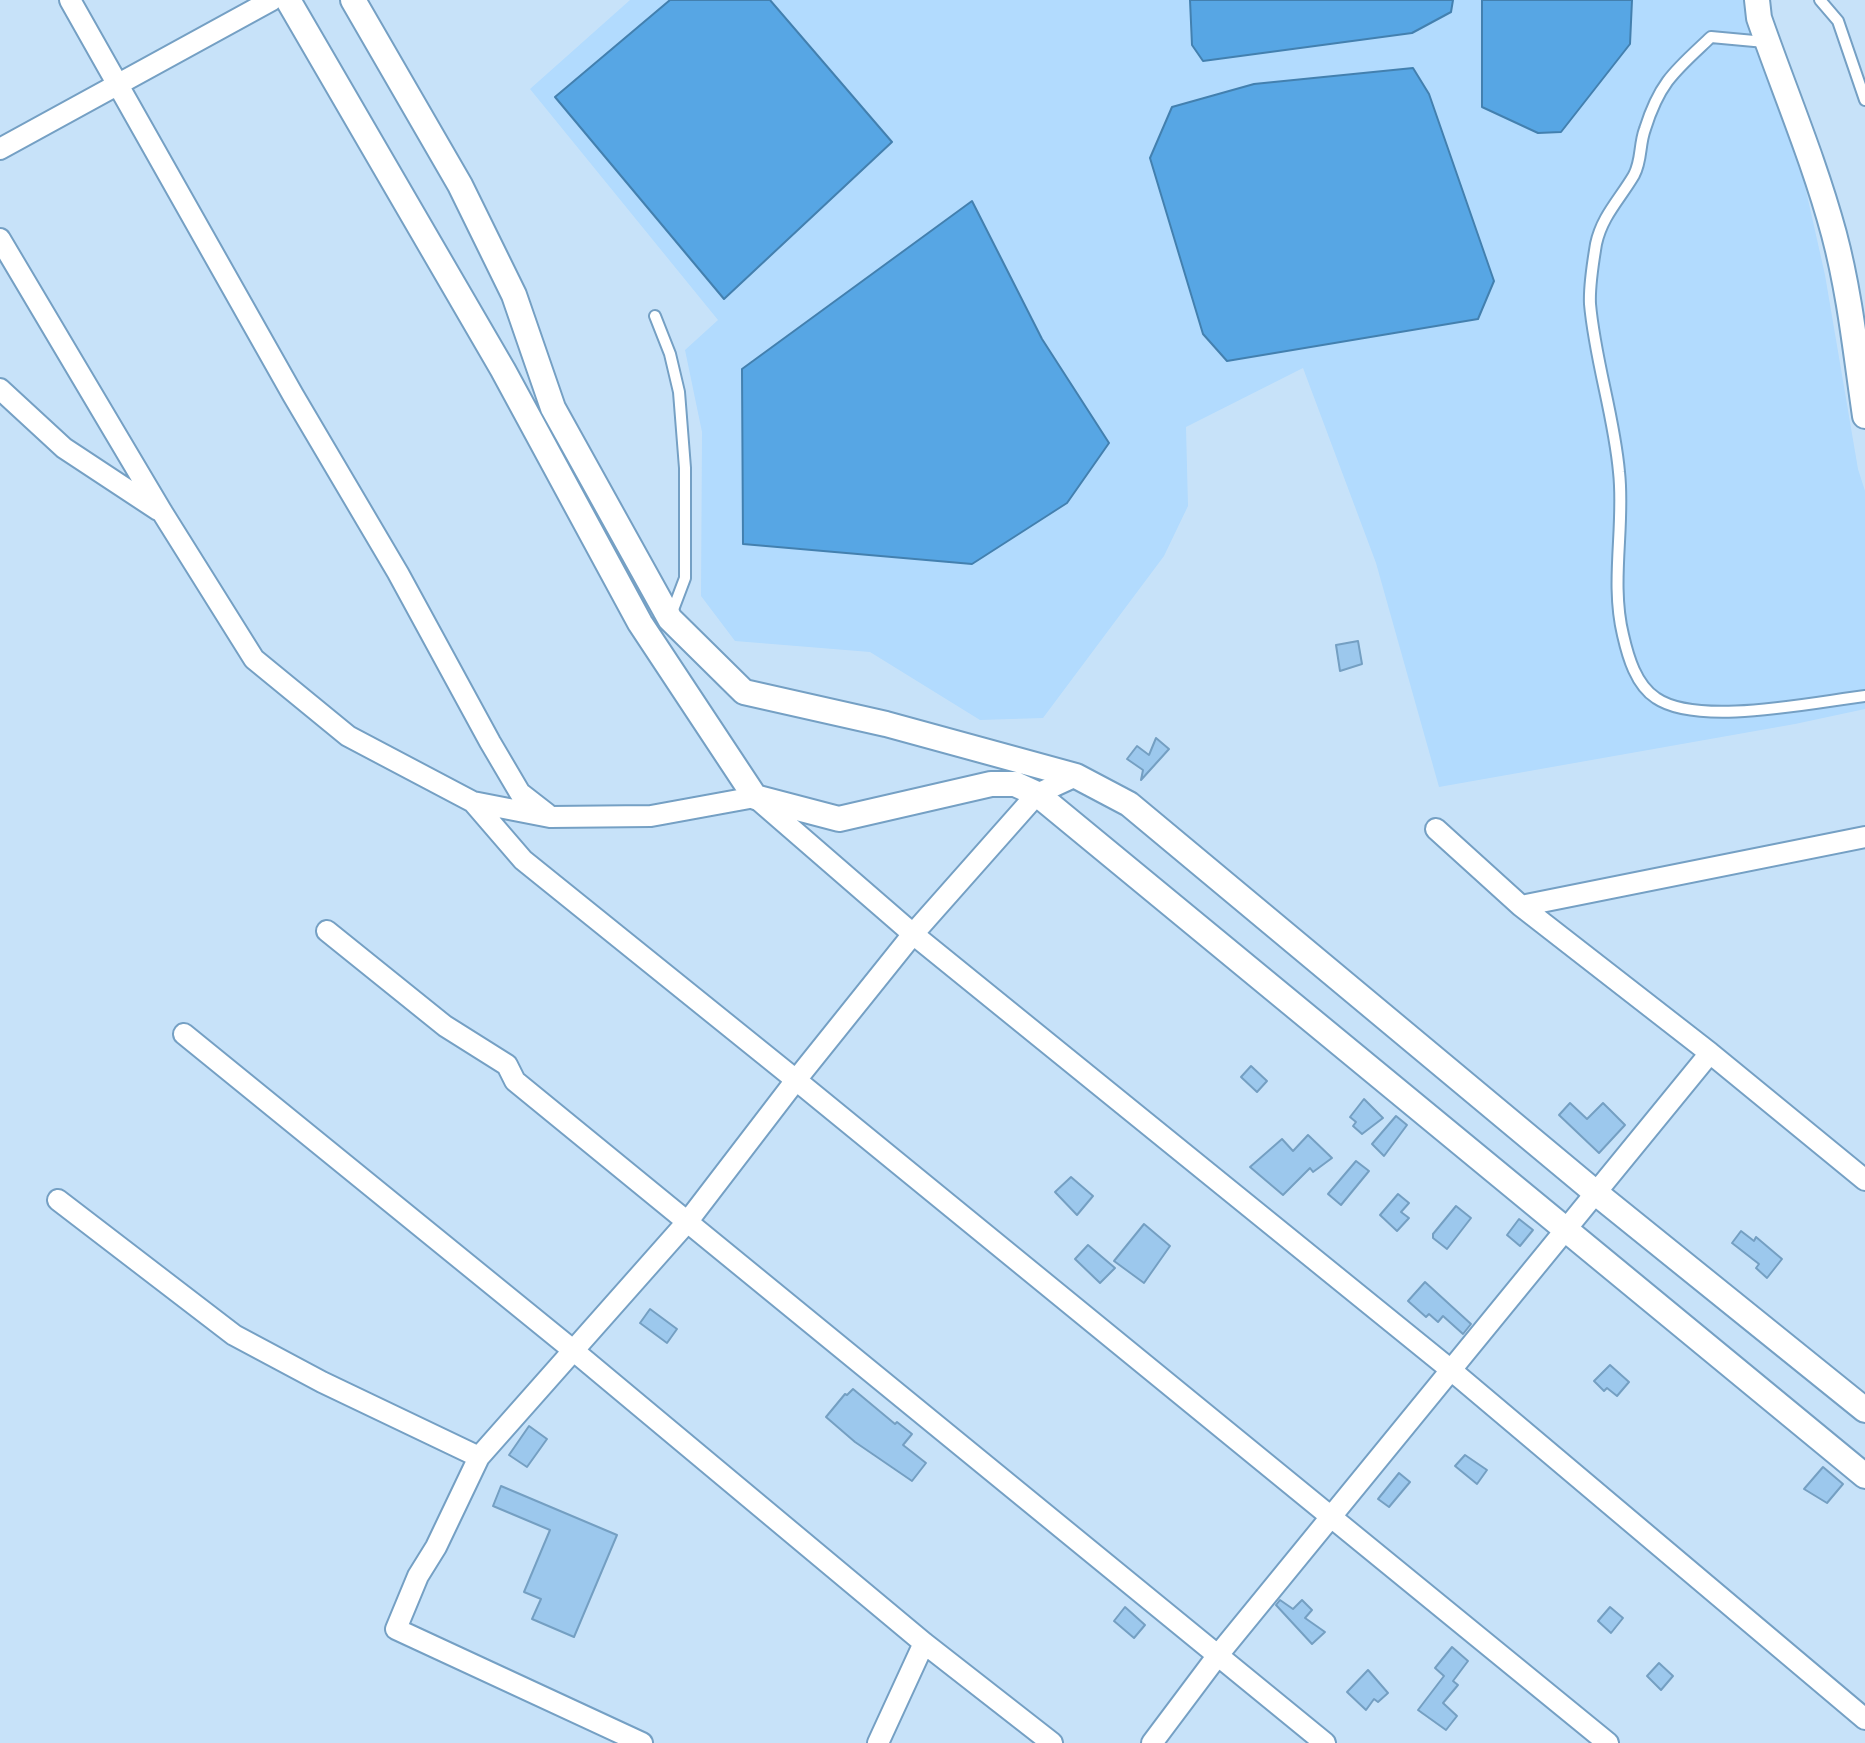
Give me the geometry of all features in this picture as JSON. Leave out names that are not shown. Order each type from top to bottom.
[{"type":"street","points":[[70,0],[293,395],[406,587],[512,780],[520,793],[550,817]]},
{"type":"street","points":[[0,149],[272,0]]},
{"type":"street","points":[[288,0],[503,370],[640,623],[755,797],[913,934],[1451,1370],[1865,1719]]},
{"type":"street","points":[[353,0],[460,185],[514,295],[553,408],[670,619],[744,692],[886,724],[1076,776],[1129,804],[1596,1193],[1865,1410]]},
{"type":"street","points":[[1757,0],[1759,18],[1800,127],[1834,236],[1847,293],[1865,416]]},
{"type":"street","points":[[0,239],[162,512],[254,659],[348,736],[473,802],[550,817],[651,816],[755,797],[839,819],[991,784],[1015,784],[1037,794],[1865,1476]]},
{"type":"street","points":[[0,389],[64,448],[162,512]]},
{"type":"street","points":[[642,1743],[396,1629],[418,1576],[436,1547],[479,1457],[688,1221],[913,934],[1037,794],[1076,776]]},
{"type":"street","points":[[473,802],[523,860],[1608,1743]]},
{"type":"street","points":[[1436,829],[1521,906],[1710,1053],[1865,1180]]},
{"type":"street","points":[[1521,906],[1865,837]]},
{"type":"street","points":[[327,931],[445,1026],[507,1065],[515,1081],[1325,1743]]},
{"type":"street","points":[[184,1034],[574,1351],[924,1643],[1052,1743]]},
{"type":"street","points":[[1152,1743],[1218,1655],[1710,1053]]},
{"type":"street","points":[[58,1200],[234,1335],[322,1382],[479,1457]]},
{"type":"street","points":[[878,1743],[924,1643]]},
{"type":"lane","points":[[1820,0],[1838,21],[1865,100]]},
{"type":"lane","points":[[1767,42],[1711,37],[1667,80],[1643,132],[1641,159],[1633,177],[1606,214],[1597,241],[1590,302],[1620,475],[1619,613],[1629,657],[1638,677],[1646,690],[1668,705],[1697,711],[1730,712],[1865,696]]},
{"type":"lane","points":[[655,316],[670,354],[679,392],[685,468],[685,578],[670,619]]},
{"type":"shaded area","points":[[630,0],[1747,0],[1750,26],[1805,186],[1825,275],[1858,469],[1865,491],[1865,709],[1439,787],[1376,563],[1303,368],[1186,427],[1188,506],[1164,556],[1043,718],[980,720],[870,652],[735,641],[701,596],[702,432],[685,350],[718,320],[530,89]]},
{"type":"water","points":[[670,0],[770,0],[892,142],[724,299],[555,97]]},
{"type":"water","points":[[1190,0],[1453,0],[1451,12],[1412,33],[1203,61],[1192,45]]},
{"type":"water","points":[[1482,0],[1632,0],[1630,44],[1561,132],[1538,133],[1482,107]]},
{"type":"water","points":[[1413,68],[1429,94],[1494,281],[1478,319],[1227,361],[1203,334],[1150,158],[1172,107],[1254,84]]},
{"type":"water","points":[[972,201],[1042,339],[1109,443],[1067,503],[972,564],[743,544],[742,369]]},
{"type":"building","points":[[1358,641],[1362,664],[1340,671],[1336,645]]},
{"type":"building","points":[[1156,738],[1169,749],[1141,780],[1143,770],[1127,759],[1137,746],[1149,755]]},
{"type":"building","points":[[1251,1066],[1267,1081],[1257,1092],[1241,1077]]},
{"type":"building","points":[[1364,1099],[1383,1118],[1362,1134],[1353,1126],[1356,1122],[1350,1117]]},
{"type":"building","points":[[1570,1103],[1587,1119],[1603,1103],[1625,1125],[1599,1153],[1559,1115]]},
{"type":"building","points":[[1396,1116],[1407,1125],[1384,1156],[1372,1144]]},
{"type":"building","points":[[1308,1135],[1332,1158],[1313,1172],[1310,1168],[1283,1195],[1250,1167],[1282,1139],[1293,1151]]},
{"type":"building","points":[[1356,1161],[1369,1171],[1341,1205],[1328,1194]]},
{"type":"building","points":[[1071,1177],[1093,1196],[1077,1215],[1055,1192]]},
{"type":"building","points":[[1398,1194],[1409,1203],[1401,1212],[1409,1218],[1397,1231],[1380,1215]]},
{"type":"building","points":[[1456,1206],[1471,1218],[1447,1249],[1433,1238],[1433,1234]]},
{"type":"building","points":[[1519,1219],[1533,1230],[1520,1246],[1507,1235]]},
{"type":"building","points":[[1144,1224],[1170,1246],[1144,1283],[1114,1261]]},
{"type":"building","points":[[1741,1231],[1754,1241],[1756,1237],[1782,1259],[1767,1278],[1756,1268],[1759,1264],[1732,1243]]},
{"type":"building","points":[[1088,1245],[1115,1268],[1100,1283],[1075,1259]]},
{"type":"building","points":[[1425,1282],[1471,1324],[1463,1334],[1443,1316],[1438,1322],[1429,1314],[1426,1317],[1408,1301]]},
{"type":"building","points":[[650,1309],[677,1329],[667,1343],[640,1323]]},
{"type":"building","points":[[1610,1365],[1629,1382],[1617,1396],[1607,1388],[1604,1391],[1594,1381]]},
{"type":"building","points":[[853,1389],[912,1434],[903,1445],[926,1463],[912,1481],[855,1442],[826,1417]]},
{"type":"building","points":[[529,1426],[547,1439],[527,1467],[509,1455]]},
{"type":"building","points":[[1465,1455],[1487,1470],[1477,1484],[1455,1466]]},
{"type":"building","points":[[1823,1467],[1843,1484],[1827,1503],[1804,1489]]},
{"type":"building","points":[[1399,1473],[1410,1482],[1389,1507],[1378,1499]]},
{"type":"building","points":[[501,1486],[617,1535],[574,1637],[532,1619],[541,1599],[524,1592],[550,1530],[493,1506]]},
{"type":"building","points":[[1280,1600],[1293,1609],[1302,1600],[1312,1610],[1305,1618],[1325,1632],[1312,1644],[1276,1605]]},
{"type":"building","points":[[1125,1607],[1145,1625],[1134,1638],[1114,1621]]},
{"type":"building","points":[[1610,1607],[1623,1618],[1611,1633],[1598,1621]]},
{"type":"building","points":[[1452,1647],[1468,1661],[1453,1681],[1458,1685],[1443,1703],[1457,1716],[1446,1730],[1418,1710],[1444,1676],[1435,1668]]},
{"type":"building","points":[[1659,1663],[1673,1676],[1661,1690],[1647,1676]]},
{"type":"building","points":[[1368,1670],[1388,1693],[1378,1702],[1374,1699],[1366,1710],[1347,1692]]}]
